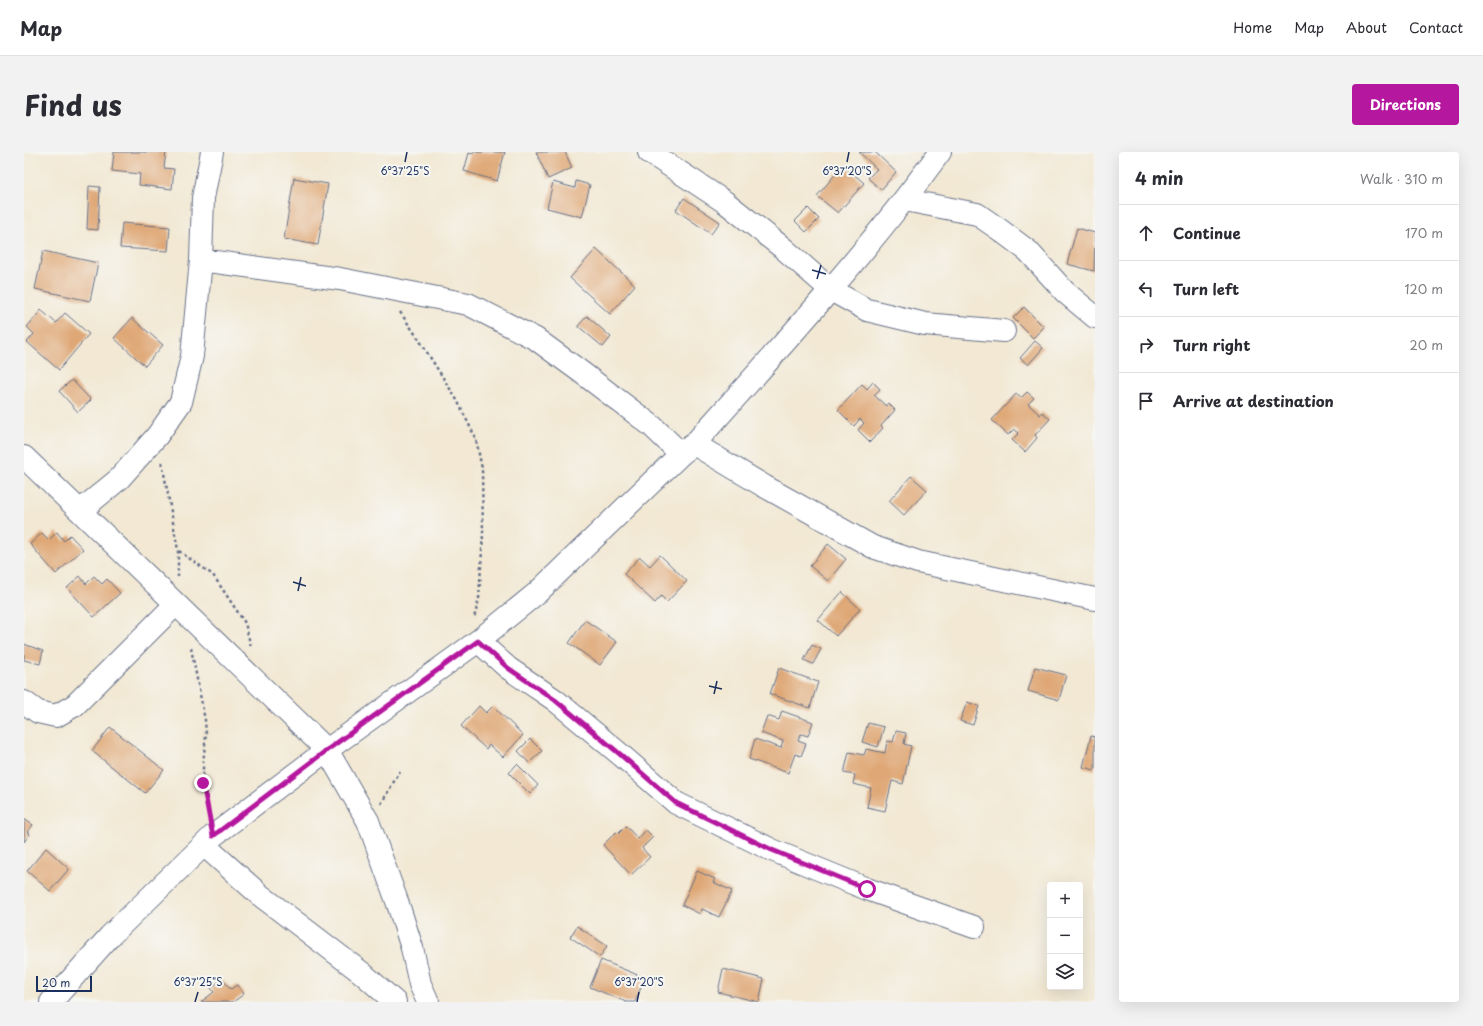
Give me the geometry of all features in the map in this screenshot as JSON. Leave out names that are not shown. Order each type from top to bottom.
[{"type":"street","points":[[80,510],[119,479],[157,436],[181,402],[192,356],[201,260],[204,198],[212,152]]},
{"type":"street","points":[[649,152],[725,202],[783,248],[831,290],[867,310],[918,323],[1004,331]]},
{"type":"street","points":[[52,1002],[110,936],[208,840],[327,750],[476,631],[538,592],[688,449],[831,290],[905,200],[940,152]]},
{"type":"street","points":[[905,200],[977,214],[1028,251],[1065,292],[1095,317]]},
{"type":"street","points":[[201,260],[340,279],[468,304],[536,339],[652,426],[688,449],[764,486],[873,547],[918,562],[1092,596]]},
{"type":"street","points":[[24,457],[327,750],[368,822],[398,904],[412,948],[420,984],[428,1002]]},
{"type":"street","points":[[24,702],[38,712],[56,716],[76,705],[180,609]]},
{"type":"street","points":[[476,631],[508,668],[561,705],[676,803],[772,850],[874,892],[974,927]]},
{"type":"street","points":[[208,840],[260,895],[362,973],[395,1002]]},
{"type":"path","points":[[384,288],[418,338],[456,400],[476,439],[482,469],[483,534],[476,631]]},
{"type":"path","points":[[157,436],[178,550],[180,609],[205,720],[206,734],[203,783],[208,840]]},
{"type":"path","points":[[178,550],[214,575],[245,623],[252,654]]},
{"type":"path","points":[[368,822],[381,805],[400,771]]},
{"type":"building","points":[[114,152],[166,152],[164,168],[174,169],[172,189],[139,185],[140,174],[112,171]]},
{"type":"building","points":[[473,152],[505,152],[497,181],[464,171],[469,153],[472,154]]},
{"type":"building","points":[[536,152],[565,152],[572,168],[548,179]]},
{"type":"building","points":[[859,152],[875,152],[896,172],[881,190],[868,178],[877,169]]},
{"type":"building","points":[[843,165],[864,183],[838,213],[817,196]]},
{"type":"building","points":[[294,178],[328,184],[318,245],[284,239]]},
{"type":"building","points":[[576,181],[590,185],[582,217],[547,208],[553,182],[575,188]]},
{"type":"building","points":[[89,186],[100,187],[98,230],[87,229]]},
{"type":"building","points":[[684,198],[720,222],[711,234],[676,210]]},
{"type":"building","points":[[808,208],[819,219],[806,232],[795,221]]},
{"type":"building","points":[[122,223],[170,227],[168,251],[120,248]]},
{"type":"building","points":[[1077,228],[1095,233],[1094,271],[1067,264]]},
{"type":"building","points":[[596,249],[635,285],[610,314],[570,278]]},
{"type":"building","points":[[43,251],[98,263],[90,301],[35,289]]},
{"type":"building","points":[[1024,307],[1044,327],[1033,338],[1013,318]]},
{"type":"building","points":[[41,310],[56,323],[65,313],[89,334],[59,370],[27,342],[34,334],[27,327]]},
{"type":"building","points":[[587,316],[611,337],[603,347],[578,326]]},
{"type":"building","points":[[132,318],[163,345],[145,366],[114,338]]},
{"type":"building","points":[[1035,341],[1043,348],[1028,365],[1020,358]]},
{"type":"building","points":[[72,380],[91,400],[78,412],[59,391]]},
{"type":"building","points":[[873,382],[880,389],[874,395],[886,406],[888,403],[895,410],[881,426],[883,428],[870,442],[858,430],[864,423],[860,419],[854,426],[838,410],[862,384],[867,389]]},
{"type":"building","points":[[1027,392],[1034,398],[1028,404],[1040,415],[1042,412],[1050,419],[1035,435],[1037,438],[1025,452],[1012,440],[1019,433],[1014,429],[1008,435],[992,420],[1016,394],[1021,398]]},
{"type":"building","points":[[911,476],[927,490],[904,515],[889,501]]},
{"type":"building","points":[[57,532],[64,541],[70,535],[83,549],[56,574],[30,544],[42,533],[49,540]]},
{"type":"building","points":[[828,544],[846,559],[828,581],[810,566]]},
{"type":"building","points":[[660,555],[687,581],[667,602],[661,596],[655,603],[624,574],[640,557],[650,566]]},
{"type":"building","points":[[80,576],[86,584],[94,576],[102,584],[107,579],[120,593],[94,617],[67,588]]},
{"type":"building","points":[[842,592],[860,609],[836,636],[818,620]]},
{"type":"building","points":[[585,620],[617,642],[600,665],[569,643]]},
{"type":"building","points":[[24,644],[43,651],[40,664],[24,660]]},
{"type":"building","points":[[812,645],[821,649],[813,664],[804,660]]},
{"type":"building","points":[[1035,667],[1066,675],[1059,700],[1028,691]]},
{"type":"building","points":[[779,668],[818,682],[810,708],[770,694]]},
{"type":"building","points":[[967,702],[979,706],[973,725],[960,721]]},
{"type":"building","points":[[479,706],[486,713],[493,706],[523,735],[503,757],[489,745],[486,749],[461,726]]},
{"type":"building","points":[[782,711],[813,722],[808,736],[801,734],[798,741],[806,744],[801,756],[795,754],[788,773],[749,759],[755,739],[781,748],[783,741],[761,733],[767,716],[779,720]]},
{"type":"building","points":[[868,723],[884,727],[878,747],[862,742]]},
{"type":"building","points":[[110,727],[164,770],[145,793],[92,751]]},
{"type":"building","points":[[896,731],[906,733],[904,744],[911,746],[903,784],[892,781],[885,811],[867,807],[871,788],[853,784],[855,775],[844,773],[849,752],[864,755],[866,749],[885,753],[887,741],[893,742]]},
{"type":"building","points":[[1091,736],[1095,737],[1095,770],[1083,767]]},
{"type":"building","points":[[530,739],[542,751],[529,763],[518,751]]},
{"type":"building","points":[[517,764],[538,785],[530,794],[509,773]]},
{"type":"building","points":[[24,819],[33,825],[27,832],[30,834],[24,842]]},
{"type":"building","points":[[626,826],[638,839],[646,830],[653,837],[642,848],[650,857],[631,875],[603,845],[616,832],[618,834]]},
{"type":"building","points":[[46,848],[69,869],[50,891],[27,871]]},
{"type":"building","points":[[697,871],[715,879],[713,882],[732,891],[719,917],[702,909],[700,914],[682,905]]},
{"type":"building","points":[[577,926],[607,946],[600,957],[570,937]]},
{"type":"building","points":[[601,960],[645,978],[635,1002],[626,1002],[590,987]]},
{"type":"building","points":[[723,969],[764,979],[759,1002],[718,992]]},
{"type":"building","points":[[222,979],[231,989],[237,985],[244,994],[233,1002],[201,1002],[214,992],[211,988]]},
{"type":"route","points":[[203,783],[213,836],[327,750],[478,641],[508,668],[555,700],[676,803],[772,850],[867,889]]}]
